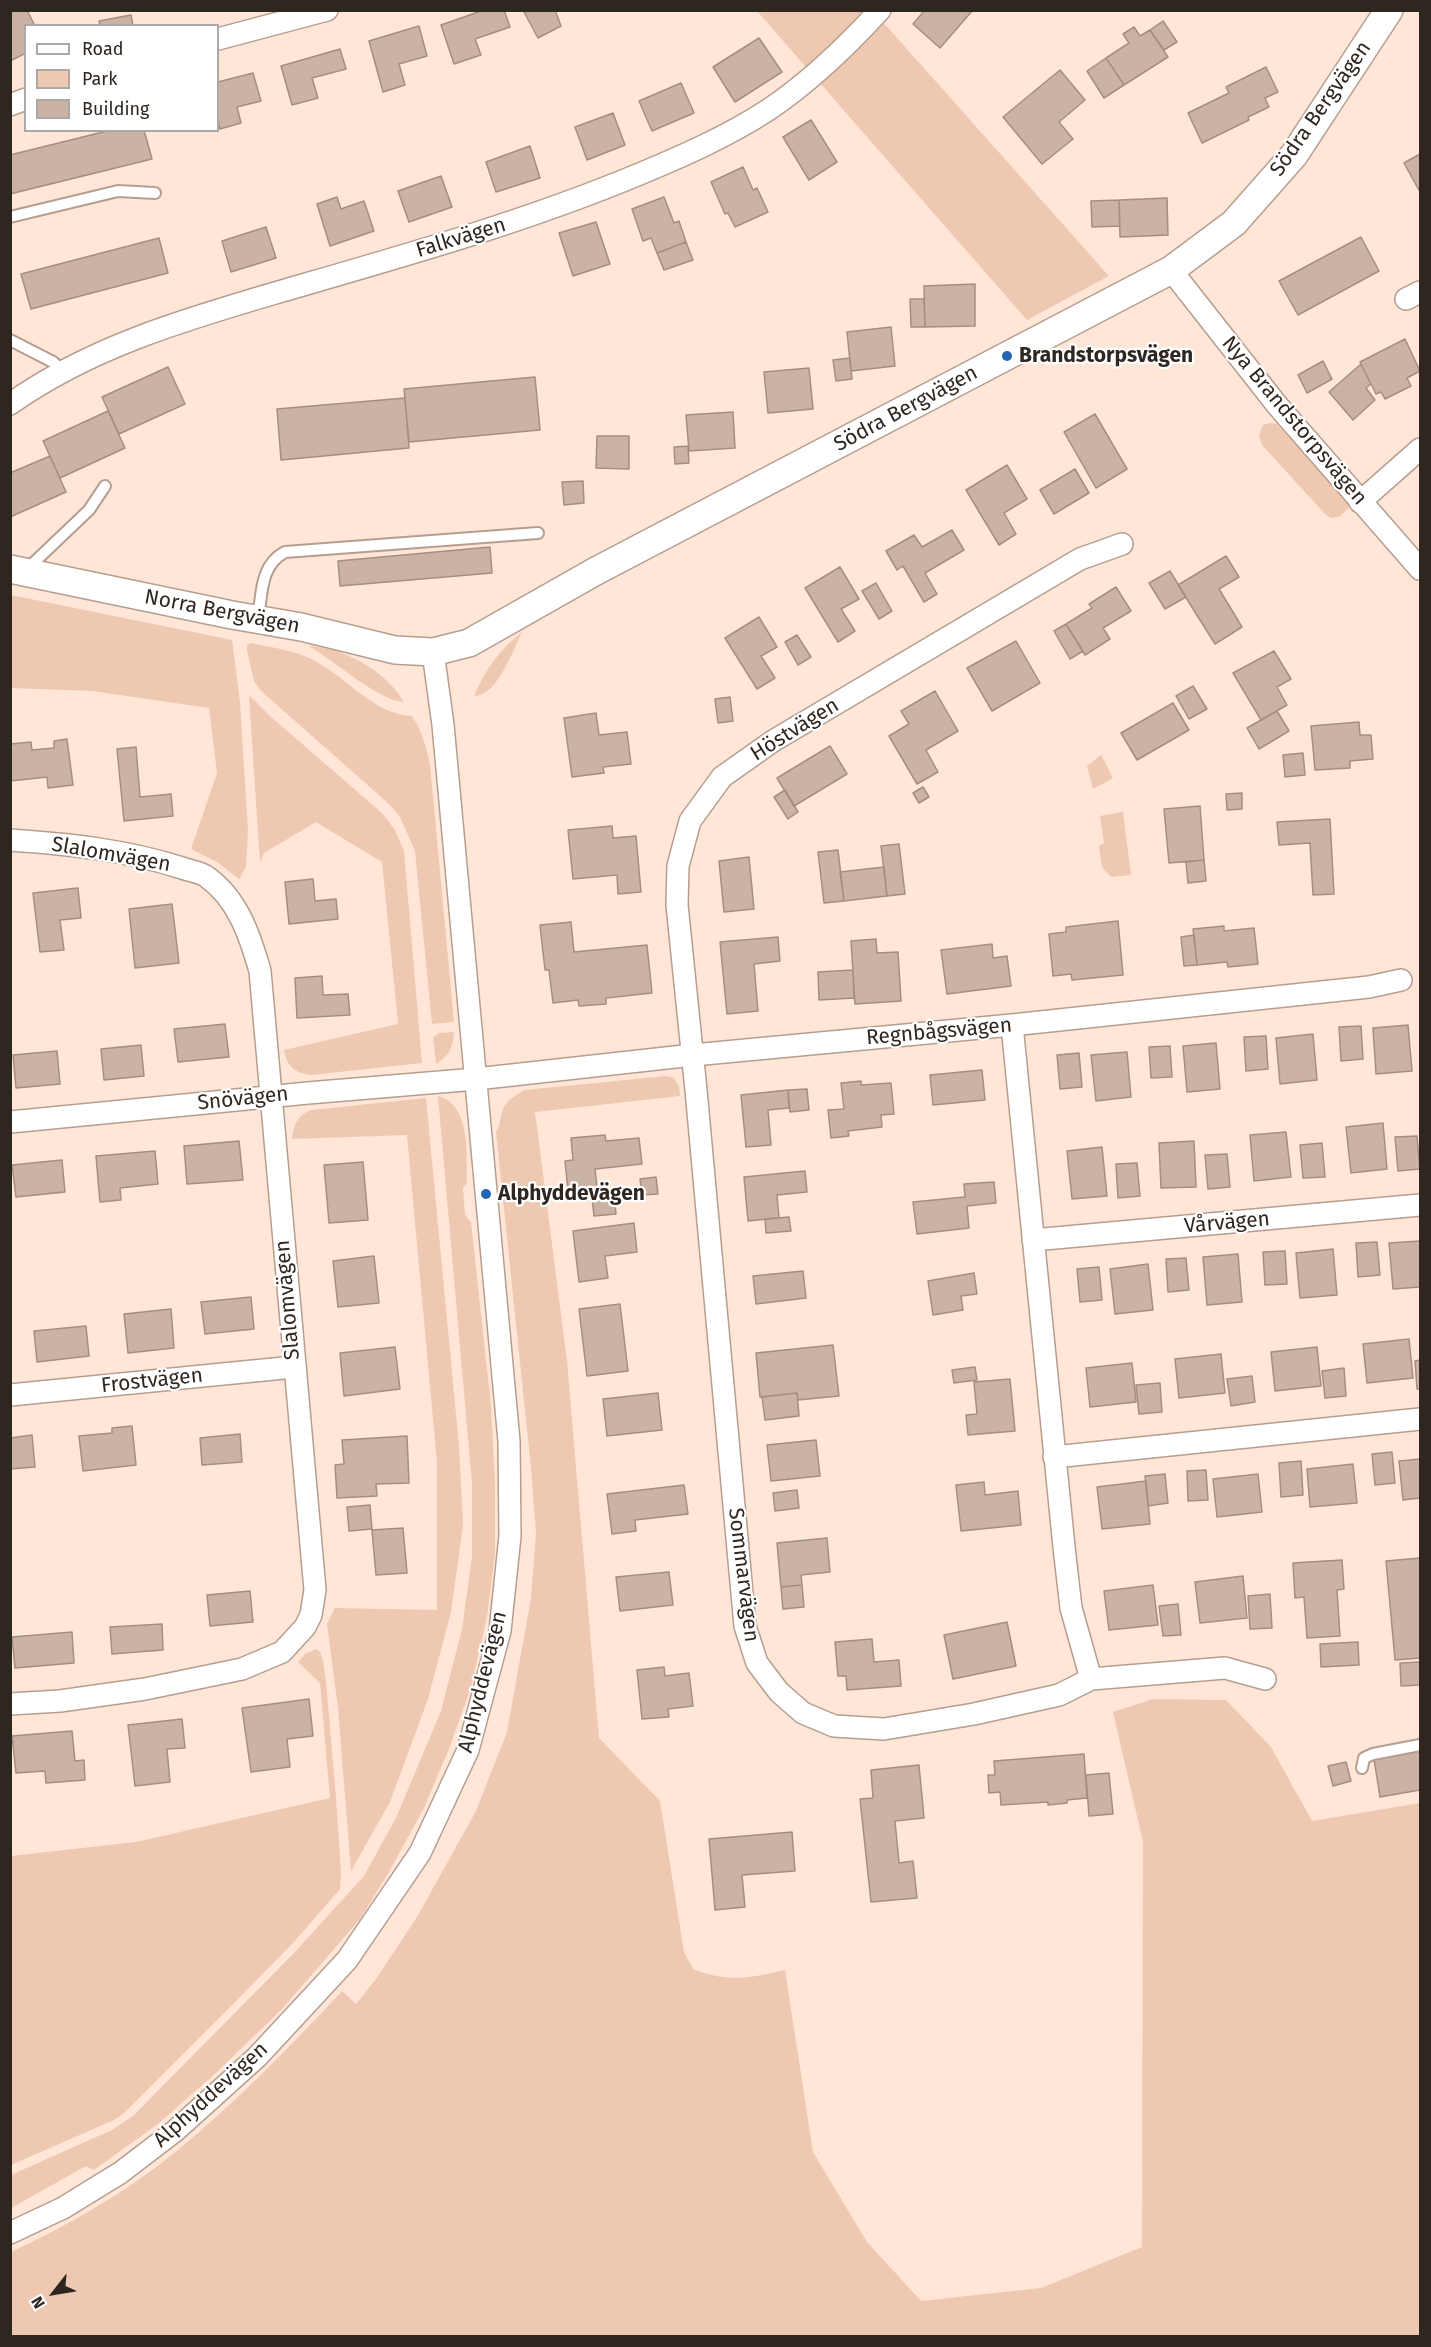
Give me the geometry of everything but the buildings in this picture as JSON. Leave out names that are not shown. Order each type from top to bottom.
[{"type":"street","points":[[219,39],[327,10]]},
{"type":"street","name":"Falkvägen","points":[[10,404],[36,386],[95,355],[173,323],[533,215],[703,147],[768,110],[850,43],[880,10]]},
{"type":"street","name":"Södra Bergvägen","points":[[433,652],[470,643],[596,571],[1171,270],[1234,223],[1294,155],[1389,10]]},
{"type":"street","name":"Nya Brandstorpsvägen","points":[[1171,270],[1277,405],[1420,569]]},
{"type":"street","points":[[1360,502],[1420,449]]},
{"type":"street","name":"Höstvägen","points":[[693,1055],[677,905],[678,866],[690,822],[722,777],[773,741],[1080,559],[1122,544]]},
{"type":"street","name":"Norra Bergvägen","points":[[17,571],[301,627],[395,651],[433,652]]},
{"type":"street","name":"Alphyddevägen","points":[[10,2233],[63,2208],[120,2173],[175,2131],[257,2057],[346,1960],[420,1853],[468,1750],[500,1631],[510,1536],[509,1441],[443,725],[433,652]]},
{"type":"street","name":"Slalomvägen","points":[[10,840],[71,844],[149,858],[206,876],[229,898],[248,929],[260,971],[315,1590],[311,1616],[305,1627],[282,1652],[242,1669],[145,1689],[60,1701],[10,1704]]},
{"type":"street","name":"Regnbågsvägen","points":[[476,1079],[1369,987],[1401,980]]},
{"type":"street","points":[[1012,1025],[1071,1608],[1091,1679]]},
{"type":"street","name":"Sommarvägen","points":[[693,1055],[745,1626],[757,1664],[779,1692],[803,1713],[834,1726],[884,1729],[974,1714],[1059,1695],[1091,1679],[1224,1668],[1265,1679]]},
{"type":"street","name":"Snövägen","points":[[10,1122],[432,1081],[476,1079]]},
{"type":"street","name":"Vårvägen","points":[[1033,1240],[1420,1204]]},
{"type":"street","name":"Frostvägen","points":[[10,1395],[294,1367]]},
{"type":"street","points":[[1054,1457],[1420,1419]]},
{"type":"lane","points":[[10,217],[118,191],[154,193]]},
{"type":"lane","points":[[10,340],[53,362],[63,372]]},
{"type":"lane","points":[[17,571],[89,510],[105,486]]},
{"type":"lane","points":[[258,620],[266,569],[274,558],[285,552],[538,533]]},
{"type":"lane","points":[[1362,1768],[1364,1758],[1373,1754],[1420,1745]]},
{"type":"green space","points":[[757,11],[873,11],[1109,276],[1027,320]]},
{"type":"green space","points":[[1277,424],[1352,505],[1339,517],[1331,518],[1326,515],[1262,445],[1259,435],[1263,425]]},
{"type":"green space","points":[[11,595],[232,640],[240,703],[248,831],[246,867],[239,879],[217,862],[191,849],[217,773],[209,708],[92,691],[11,688]]},
{"type":"green space","points":[[522,632],[497,680],[483,694],[474,696],[494,661]]},
{"type":"green space","points":[[250,643],[285,650],[309,658],[386,710],[412,716],[423,739],[430,764],[454,1022],[432,1024],[415,851],[400,817],[389,804],[260,690],[254,681],[247,650],[247,645]]},
{"type":"green space","points":[[309,646],[337,652],[363,663],[386,680],[404,702],[394,700],[369,688]]},
{"type":"green space","points":[[249,695],[383,814],[395,830],[404,851],[422,1063],[311,1075],[292,1068],[287,1060],[284,1050],[398,1024],[382,862],[316,822],[264,853],[260,863]]},
{"type":"green space","points":[[1101,755],[1113,778],[1093,789],[1087,766]]},
{"type":"green space","points":[[1123,812],[1131,875],[1111,877],[1102,867],[1099,846],[1104,843],[1100,816]]},
{"type":"green space","points":[[454,1032],[450,1051],[436,1064],[433,1037],[439,1033]]},
{"type":"green space","points":[[666,1076],[674,1078],[679,1086],[680,1096],[535,1112],[567,1361],[599,1738],[660,1801],[684,1952],[693,1969],[728,1978],[785,1970],[813,2152],[867,2242],[921,2301],[1041,2288],[1142,2247],[1143,1842],[1113,1712],[1153,1699],[1226,1700],[1271,1747],[1312,1821],[1420,1803],[1420,2336],[11,2336],[11,2252],[98,2206],[159,2165],[263,2073],[342,1991],[356,2004],[376,1979],[417,1917],[476,1811],[507,1732],[531,1598],[536,1534],[496,1132],[505,1106],[512,1098],[525,1090]]},
{"type":"green space","points":[[438,1096],[449,1101],[457,1110],[465,1133],[467,1183],[463,1188],[465,1215],[471,1222],[491,1406],[495,1482],[495,1554],[487,1617],[471,1687],[449,1749],[424,1808],[360,1919],[283,2008],[216,2073],[158,2124],[94,2170],[86,2166],[11,2208],[11,2175],[112,2130],[133,2116],[294,1953],[364,1876],[396,1818],[441,1711],[462,1629],[472,1556],[472,1484]]},
{"type":"green space","points":[[426,1098],[459,1446],[463,1525],[451,1612],[428,1699],[390,1802],[351,1871],[338,1708],[327,1624],[335,1608],[437,1610],[437,1463],[407,1135],[292,1139],[297,1121],[311,1110]]},
{"type":"green space","points":[[316,1649],[320,1652],[323,1661],[326,1682],[336,1797],[340,1889],[294,1942],[123,2114],[11,2165],[11,1856],[136,1842],[330,1798],[320,1683],[298,1662],[305,1654]]},
{"type":"place","name":"Brandstorpsvägen","points":[[1007,356]]},
{"type":"place","name":"Alphyddevägen","points":[[486,1194]]}]
